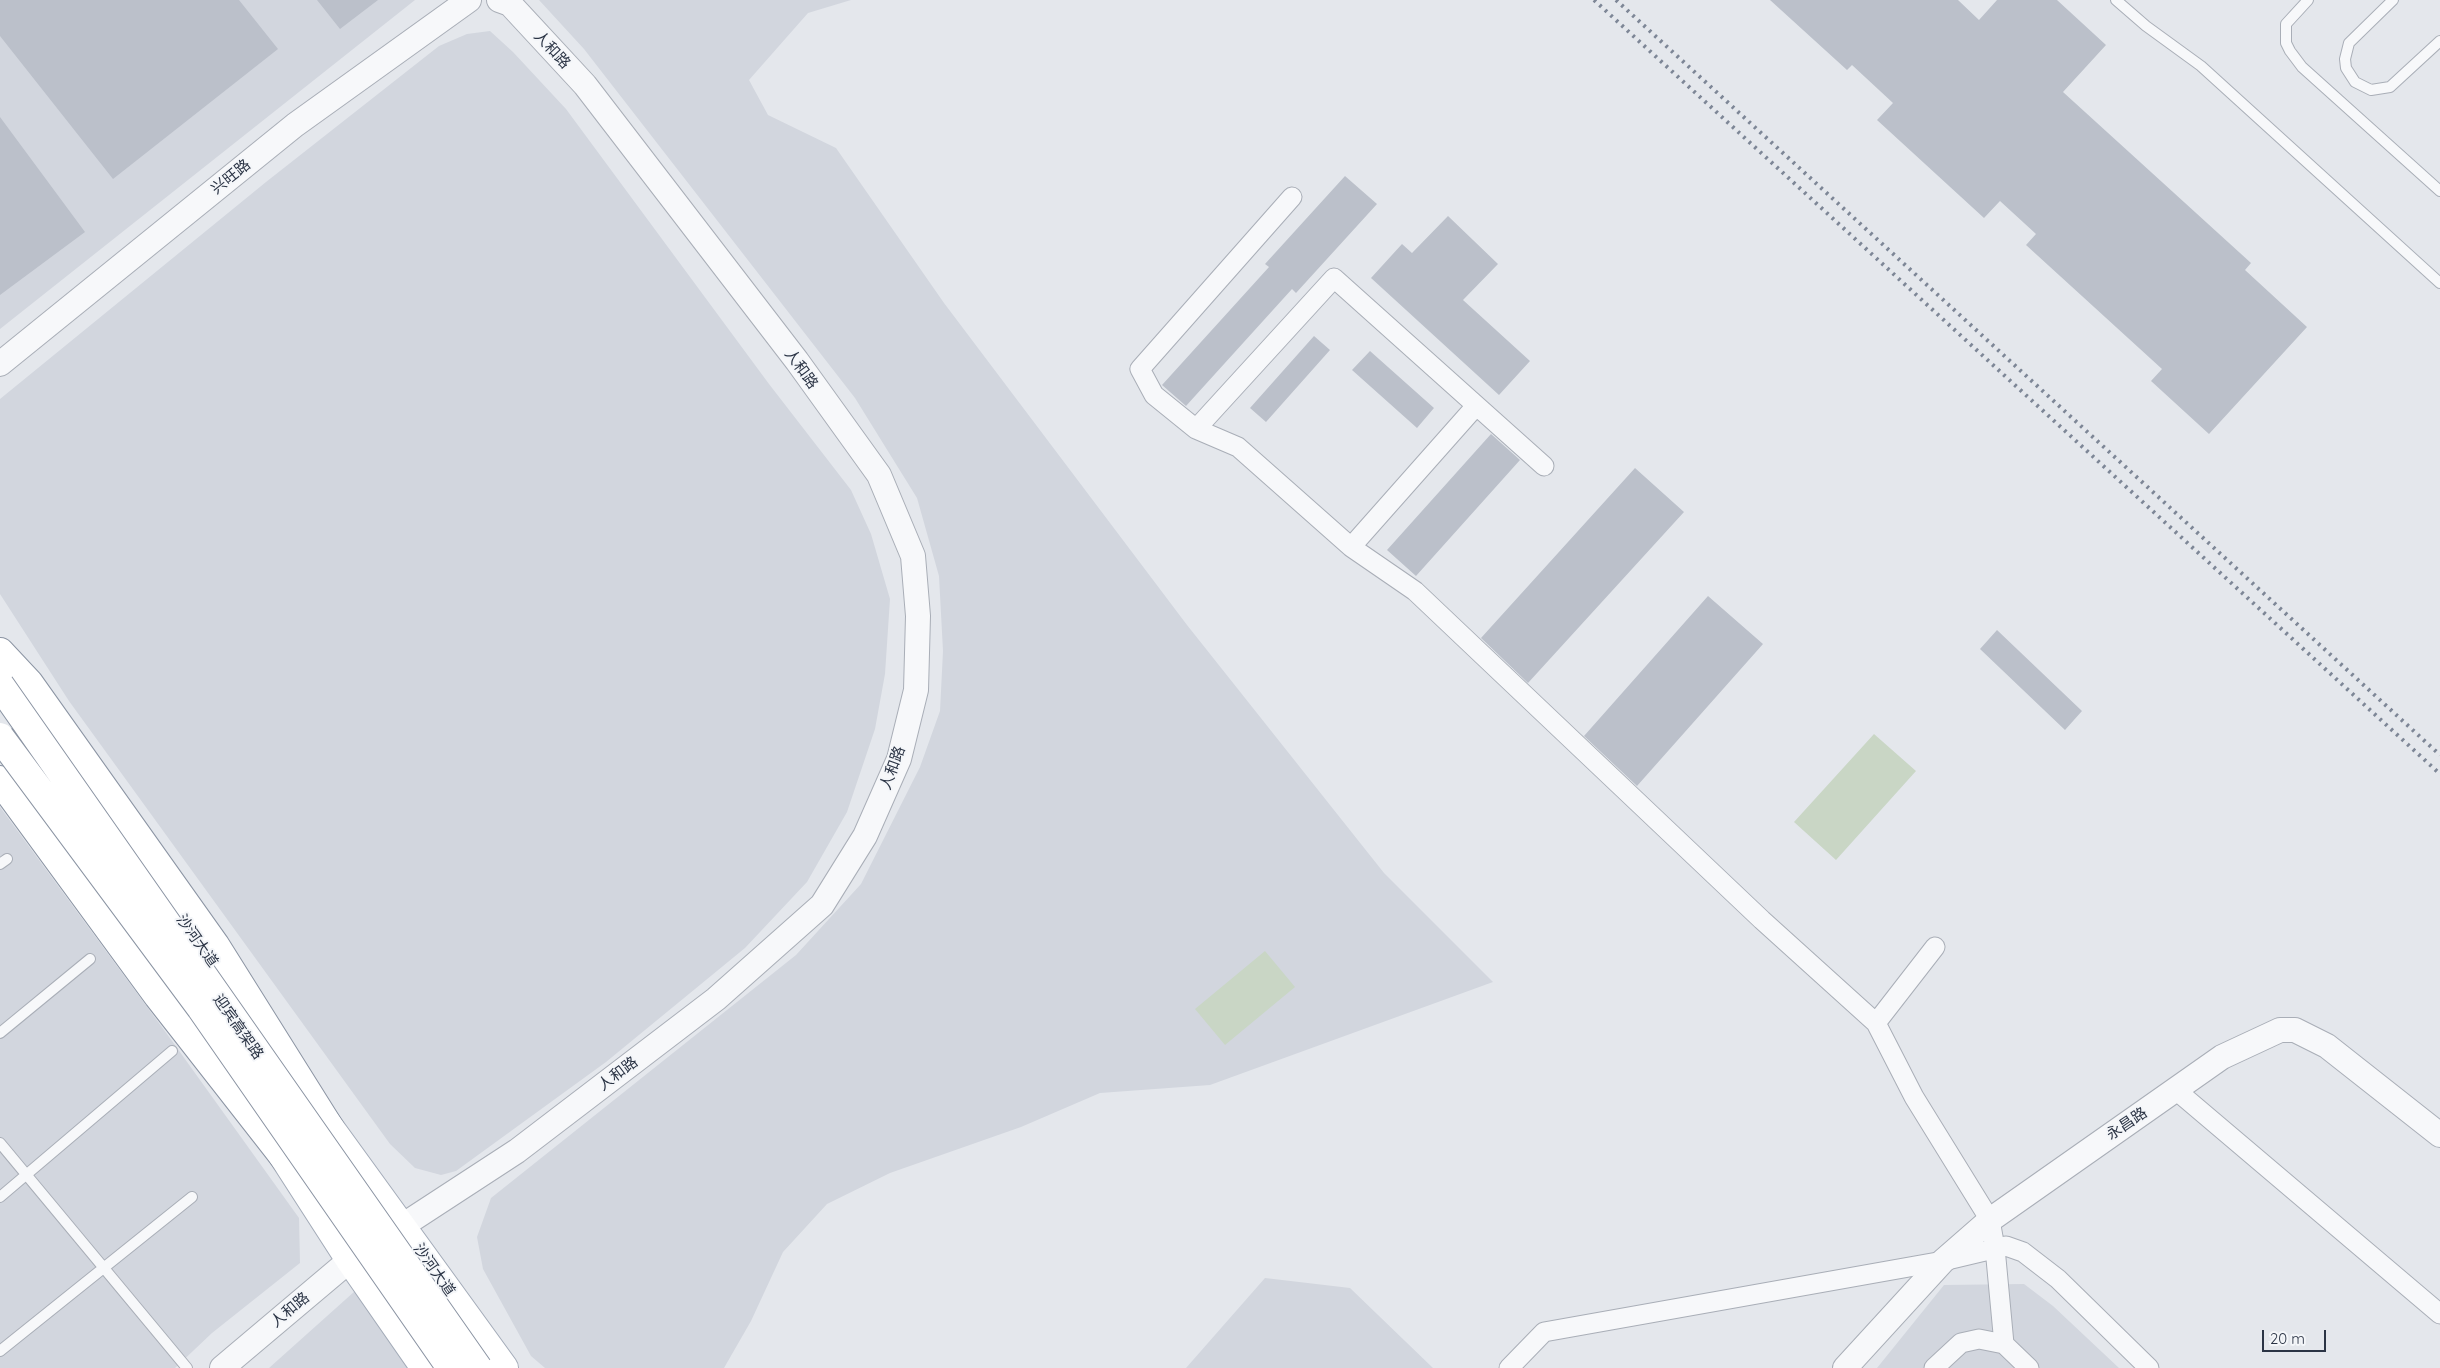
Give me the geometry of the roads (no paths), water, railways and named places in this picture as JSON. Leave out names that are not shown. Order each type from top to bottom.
[{"type":"main road","points":[[0,652],[29,683],[215,945],[331,1130]]},
{"type":"main road","name":"沙河大道","points":[[0,658],[240,1003],[504,1368]]},
{"type":"main road","name":"迎宾高架路","points":[[0,686],[478,1368]]},
{"type":"main road","name":"迎宾高架路","points":[[0,737],[201,1008],[451,1368]]},
{"type":"main road","points":[[0,764],[187,1014],[287,1161],[350,1260],[425,1368]]},
{"type":"main road","points":[[0,780],[158,996],[287,1161]]},
{"type":"street","name":"兴旺路","points":[[0,364],[296,125],[466,0]]},
{"type":"street","name":"人和路","points":[[222,1368],[350,1260],[517,1151],[708,1005],[822,905],[865,836],[899,759],[916,690],[918,616],[913,556],[879,475],[796,361],[585,85],[510,4],[499,0]]},
{"type":"street","points":[[1292,197],[1140,369],[1154,395],[1196,429],[1238,447],[1351,547],[1415,591],[1762,920],[1876,1023],[1914,1097],[1990,1220],[1995,1248],[2004,1344]]},
{"type":"street","points":[[1196,429],[1334,278],[1475,407],[1544,466]]},
{"type":"street","points":[[1351,547],[1475,407]]},
{"type":"street","points":[[1876,1023],[1935,947]]},
{"type":"street","name":"永昌路","points":[[1845,1368],[1944,1260],[1990,1220],[2222,1057],[2280,1030],[2295,1030],[2327,1046],[2440,1135]]},
{"type":"street","points":[[2177,1090],[2440,1314]]},
{"type":"street","points":[[1509,1368],[1544,1332],[1944,1260],[2006,1246],[2023,1252],[2058,1279],[2149,1368]]},
{"type":"street","points":[[1934,1368],[1961,1343],[1979,1339],[2004,1344],[2029,1368]]},
{"type":"lane","points":[[2116,0],[2146,26],[2201,66],[2440,283]]},
{"type":"lane","points":[[2308,0],[2286,24],[2286,43],[2290,51],[2302,67],[2440,191]]},
{"type":"lane","points":[[2393,0],[2349,43],[2345,59],[2346,68],[2355,82],[2371,90],[2390,87],[2440,41]]},
{"type":"lane","points":[[0,1033],[90,959]]},
{"type":"lane","points":[[0,1197],[172,1051]]},
{"type":"lane","points":[[0,1143],[187,1368]]},
{"type":"lane","points":[[0,1351],[103,1266],[192,1197]]},
{"type":"railway","points":[[1594,0],[2440,774]]},
{"type":"railway","points":[[1616,0],[2440,755]]}]
